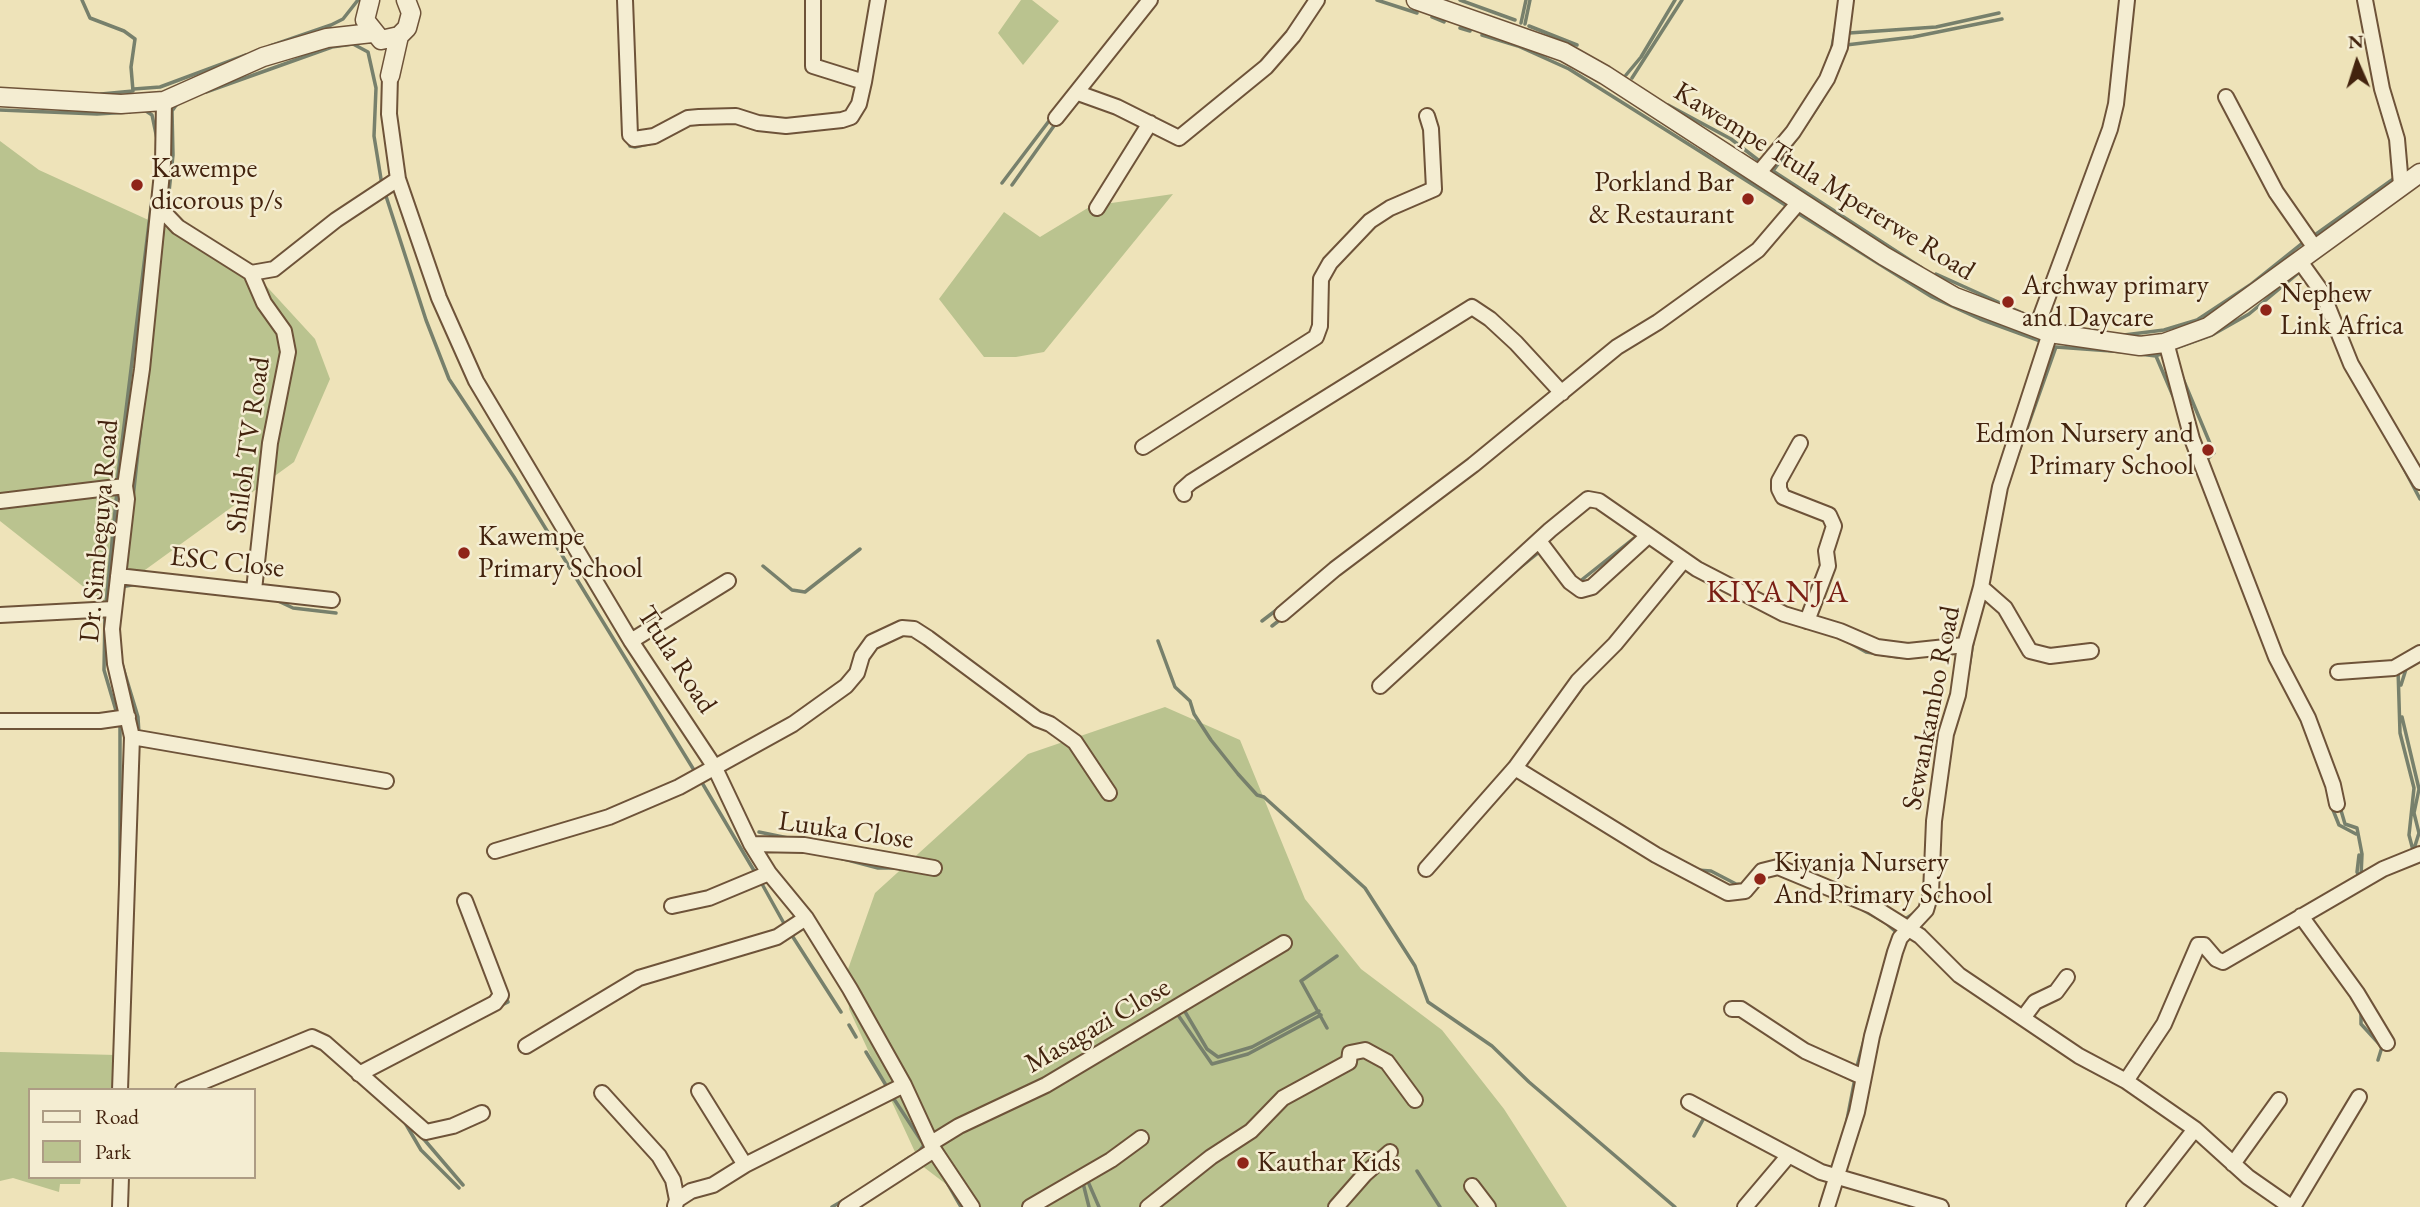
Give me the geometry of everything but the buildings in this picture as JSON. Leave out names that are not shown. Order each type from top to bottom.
[{"type":"street","points":[[625,0],[629,135],[634,139],[654,136],[688,118],[736,116],[758,123],[786,126],[850,117],[859,104],[878,0]]},
{"type":"street","points":[[813,0],[813,66],[864,82]]},
{"type":"street","points":[[1056,118],[1150,0]]},
{"type":"street","points":[[1078,93],[1150,123],[1174,137],[1184,135],[1266,67],[1293,36],[1317,0]]},
{"type":"street","name":"Kawempe Ttula Mpererwe Road","points":[[1416,0],[1564,52],[1605,75],[1799,202],[1955,297],[2043,331],[2140,346],[2166,342],[2208,327],[2420,173]]},
{"type":"street","points":[[1757,175],[1793,132],[1827,79],[1840,47],[1846,0]]},
{"type":"street","name":"Sewankambo Road","points":[[1827,1207],[1857,1112],[1886,978],[1900,938],[1926,910],[1931,893],[1940,766],[1958,695],[1965,645],[1981,587],[2000,487],[2043,331],[2110,129],[2116,104],[2127,0]]},
{"type":"street","points":[[2365,0],[2382,89],[2396,139],[2401,186]]},
{"type":"street","name":"Ttula Road","points":[[410,3],[410,24],[399,36],[390,76],[388,114],[398,179],[439,298],[477,381],[631,640],[714,766],[751,844],[769,873],[806,918],[905,1085],[933,1146],[972,1207]]},
{"type":"street","points":[[327,38],[367,6]]},
{"type":"street","name":"Ttula Road","points":[[367,6],[365,20],[377,36],[390,76]]},
{"type":"street","points":[[0,97],[121,104],[164,101],[263,57],[327,38],[399,36]]},
{"type":"street","points":[[2226,97],[2276,192],[2315,248]]},
{"type":"street","name":"Dr. Simbeguya Road","points":[[120,1088],[132,737],[112,650],[113,610],[127,499],[125,486],[142,369],[159,207],[164,101]]},
{"type":"street","points":[[1143,447],[1316,337],[1320,326],[1321,279],[1330,263],[1370,221],[1390,208],[1434,189],[1431,129],[1427,116]]},
{"type":"street","points":[[1097,208],[1150,123]]},
{"type":"street","points":[[159,207],[178,227],[251,273],[274,269],[336,220],[398,179]]},
{"type":"street","points":[[1282,614],[1617,347],[1658,322],[1758,250],[1799,202]]},
{"type":"street","points":[[2299,260],[2322,292],[2351,364],[2420,482]]},
{"type":"street","name":"Shiloh TV Road","points":[[251,273],[264,303],[284,331],[288,352],[270,443],[254,590]]},
{"type":"street","points":[[1184,494],[1182,490],[1191,482],[1472,307],[1507,335],[1562,393]]},
{"type":"street","points":[[2166,342],[2192,439],[2276,657],[2308,718],[2337,804]]},
{"type":"street","points":[[1800,443],[1779,481],[1779,489],[1783,496],[1829,515],[1834,526],[1826,551],[1828,566],[1808,619]]},
{"type":"street","points":[[0,501],[125,486]]},
{"type":"street","points":[[1380,686],[1588,499],[1599,501],[1684,560],[1749,597],[1867,644],[1909,651],[1965,645]]},
{"type":"street","points":[[1539,541],[1570,582],[1581,590],[1592,587],[1648,536]]},
{"type":"street","points":[[1426,869],[1516,768],[1578,681],[1615,644],[1684,560]]},
{"type":"street","name":"ESC Close","points":[[118,576],[332,600]]},
{"type":"street","points":[[631,640],[728,581]]},
{"type":"street","points":[[1981,587],[2005,608],[2030,651],[2050,656],[2091,651]]},
{"type":"street","points":[[0,615],[113,610]]},
{"type":"street","points":[[495,851],[609,817],[679,787],[831,700],[857,673],[862,656],[872,642],[902,628],[921,633],[1037,719],[1050,724],[1075,743],[1109,793]]},
{"type":"street","points":[[2338,672],[2394,668],[2420,653]]},
{"type":"street","points":[[0,722],[100,721],[128,718]]},
{"type":"street","points":[[132,737],[386,781]]},
{"type":"street","points":[[1516,768],[1656,855],[1728,893],[1745,891],[1762,871],[1778,867],[1872,906],[1920,936],[1959,975],[2079,1056],[2126,1081],[2195,1129],[2233,1164],[2292,1207],[2359,1097]]},
{"type":"street","name":"Luuka Close","points":[[751,844],[804,845],[934,868]]},
{"type":"street","points":[[2126,1081],[2161,1031],[2198,944],[2204,945],[2216,959],[2223,962],[2383,869],[2420,854]]},
{"type":"street","points":[[672,906],[709,898],[769,873]]},
{"type":"street","points":[[359,1074],[495,1003],[501,995],[465,901]]},
{"type":"street","points":[[2301,916],[2357,993],[2387,1043]]},
{"type":"street","points":[[526,1046],[639,978],[777,937],[806,918]]},
{"type":"street","name":"Masagazi Close","points":[[846,1207],[959,1126],[1046,1085],[1284,943]]},
{"type":"street","points":[[2023,1018],[2035,1002],[2056,992],[2067,977]]},
{"type":"street","points":[[1732,1009],[1741,1009],[1805,1051],[1863,1077]]},
{"type":"street","points":[[188,1088],[312,1037],[325,1043],[426,1132],[453,1126],[482,1113]]},
{"type":"street","points":[[1148,1207],[1189,1173],[1251,1131],[1283,1098],[1349,1062],[1350,1053],[1365,1050],[1378,1055],[1396,1072],[1415,1100]]},
{"type":"street","points":[[675,1203],[691,1191],[713,1185],[745,1165],[905,1085]]},
{"type":"street","points":[[699,1091],[745,1165]]},
{"type":"street","points":[[602,1093],[659,1156],[673,1180],[675,1203]]},
{"type":"street","points":[[2233,1164],[2278,1100]]},
{"type":"street","points":[[1689,1102],[1837,1177],[1941,1207]]},
{"type":"street","points":[[2134,1207],[2195,1129]]},
{"type":"street","points":[[1030,1207],[1111,1160],[1141,1138]]},
{"type":"street","points":[[1340,1201],[1390,1152]]},
{"type":"street","points":[[1745,1207],[1789,1155]]},
{"type":"street","points":[[120,1207],[121,1179]]},
{"type":"street","points":[[1472,1186],[1489,1207]]},
{"type":"green space","points":[[1021,0],[1032,0],[1059,21],[1023,65],[998,33]]},
{"type":"green space","points":[[0,141],[39,170],[247,265],[315,339],[330,379],[294,462],[116,591],[104,603],[0,521]]},
{"type":"green space","points":[[1173,194],[1044,352],[1016,357],[984,357],[939,299],[1004,212],[1040,237],[1091,206]]},
{"type":"green space","points":[[1165,707],[1240,740],[1305,899],[1361,969],[1442,1030],[1504,1109],[1567,1207],[976,1207],[921,1165],[849,1009],[847,972],[875,893],[1028,754]]},
{"type":"green space","points":[[0,1052],[116,1055],[116,1088],[28,1088],[28,1179],[81,1179],[80,1184],[60,1184],[59,1192],[13,1178],[0,1181]]},
{"type":"waterway","points":[[82,0],[90,18],[124,31],[135,39],[131,67],[133,91],[101,94]]},
{"type":"waterway","points":[[270,46],[343,19],[358,0]]},
{"type":"waterway","points":[[1377,0],[1417,13]]},
{"type":"waterway","points":[[1460,0],[1515,20]]},
{"type":"waterway","points":[[1521,23],[1526,0]]},
{"type":"waterway","points":[[1525,24],[1530,0]]},
{"type":"waterway","points":[[1626,75],[1641,57],[1675,0]]},
{"type":"waterway","points":[[1632,78],[1682,0]]},
{"type":"waterway","points":[[1848,31],[1936,27],[1999,13]]},
{"type":"waterway","points":[[1432,17],[1444,22]]},
{"type":"waterway","points":[[1846,45],[1913,37],[2002,19]]},
{"type":"waterway","points":[[1529,26],[1577,45]]},
{"type":"waterway","points":[[1460,28],[1470,31]]},
{"type":"waterway","points":[[1831,53],[1835,30]]},
{"type":"waterway","points":[[1482,35],[1518,46],[1569,69],[1790,208]]},
{"type":"waterway","points":[[206,92],[332,47],[353,44],[368,52],[376,88],[374,136],[382,185]]},
{"type":"waterway","points":[[134,89],[160,87],[246,55]]},
{"type":"waterway","points":[[1803,129],[1822,100]]},
{"type":"waterway","points":[[167,210],[173,155],[172,111],[177,104]]},
{"type":"waterway","points":[[1668,105],[1731,139],[1762,163]]},
{"type":"waterway","points":[[143,109],[152,115],[157,139]]},
{"type":"waterway","points":[[0,110],[97,114],[130,112]]},
{"type":"waterway","points":[[1002,183],[1052,117]]},
{"type":"waterway","points":[[1012,185],[1056,123]]},
{"type":"waterway","points":[[1799,135],[1773,171],[1922,268]]},
{"type":"waterway","points":[[627,139],[630,146],[635,147],[652,143]]},
{"type":"waterway","points":[[2312,237],[2396,177]]},
{"type":"waterway","points":[[385,193],[426,320],[449,379],[514,477],[697,775]]},
{"type":"waterway","points":[[117,483],[152,199]]},
{"type":"waterway","points":[[1796,212],[1932,297],[1980,319],[2043,342]]},
{"type":"waterway","points":[[158,276],[164,221]]},
{"type":"waterway","points":[[2124,335],[2164,330],[2197,320],[2250,285],[2305,241]]},
{"type":"waterway","points":[[2173,349],[2212,335],[2249,314],[2302,270]]},
{"type":"waterway","points":[[1936,274],[2029,316]]},
{"type":"waterway","points":[[1663,325],[1685,310]]},
{"type":"waterway","points":[[2014,465],[2056,347],[2125,352]]},
{"type":"waterway","points":[[2139,354],[2156,356],[2166,352]]},
{"type":"waterway","points":[[2156,356],[2173,396]]},
{"type":"waterway","points":[[2181,374],[2214,453],[2206,460]]},
{"type":"waterway","points":[[1565,398],[1581,385]]},
{"type":"waterway","points":[[133,498],[143,405]]},
{"type":"waterway","points":[[2395,452],[2420,499]]},
{"type":"waterway","points":[[106,605],[117,491]]},
{"type":"waterway","points":[[1985,531],[1988,514]]},
{"type":"waterway","points":[[1579,582],[1638,535]]},
{"type":"waterway","points":[[763,566],[792,590],[805,592],[860,549]]},
{"type":"waterway","points":[[1507,578],[1538,553],[1542,554]]},
{"type":"waterway","points":[[121,587],[137,584]]},
{"type":"waterway","points":[[276,600],[293,608],[336,613]]},
{"type":"waterway","points":[[1262,621],[1279,608]]},
{"type":"waterway","points":[[105,613],[104,670],[117,714]]},
{"type":"waterway","points":[[1272,626],[1281,619]]},
{"type":"waterway","points":[[1968,673],[1974,636]]},
{"type":"waterway","points":[[1843,639],[1866,652],[1898,657]]},
{"type":"waterway","points":[[1158,641],[1175,687],[1190,701],[1194,714],[1211,740],[1238,774],[1257,795],[1264,797],[1365,888],[1415,966],[1428,1002],[1492,1046],[1529,1082],[1675,1207]]},
{"type":"waterway","points":[[122,664],[138,717],[139,734]]},
{"type":"waterway","points":[[2401,685],[2407,666]]},
{"type":"waterway","points":[[2398,669],[2400,733],[2414,788],[2409,835],[2414,854]]},
{"type":"waterway","points":[[1557,721],[1590,677]]},
{"type":"waterway","points":[[2402,717],[2419,789],[2414,813],[2419,833],[2413,852]]},
{"type":"waterway","points":[[120,723],[120,883]]},
{"type":"waterway","points":[[1934,773],[1939,740]]},
{"type":"waterway","points":[[701,781],[756,874]]},
{"type":"waterway","points":[[2331,805],[2339,825],[2356,834]]},
{"type":"waterway","points":[[2340,807],[2345,824],[2357,828],[2362,854],[2361,877]]},
{"type":"waterway","points":[[759,832],[788,838]]},
{"type":"waterway","points":[[2359,855],[2357,872],[2360,878]]},
{"type":"waterway","points":[[840,858],[878,868],[897,868]]},
{"type":"waterway","points":[[1697,870],[1711,871],[1736,884],[1745,885]]},
{"type":"waterway","points":[[762,884],[786,927]]},
{"type":"waterway","points":[[1863,910],[1886,923],[1896,932],[1896,936]]},
{"type":"waterway","points":[[1902,921],[1916,912]]},
{"type":"waterway","points":[[791,934],[841,1012]]},
{"type":"waterway","points":[[1327,1028],[1301,981],[1337,956]]},
{"type":"waterway","points":[[500,1006],[508,1002],[505,995]]},
{"type":"waterway","points":[[413,1038],[474,1007]]},
{"type":"waterway","points":[[1856,1070],[1873,1007]]},
{"type":"waterway","points":[[1184,1010],[1207,1049],[1218,1057],[1252,1047],[1319,1011]]},
{"type":"waterway","points":[[1147,1032],[1179,1013]]},
{"type":"waterway","points":[[2361,1014],[2361,1024],[2382,1047],[2378,1060]]},
{"type":"waterway","points":[[1178,1015],[1212,1064],[1248,1054],[1321,1015]]},
{"type":"waterway","points":[[849,1025],[856,1037]]},
{"type":"waterway","points":[[866,1052],[887,1087],[884,1089]]},
{"type":"waterway","points":[[2085,1067],[2106,1078]]},
{"type":"waterway","points":[[1836,1072],[1854,1081]]},
{"type":"waterway","points":[[1846,1125],[1855,1078]]},
{"type":"waterway","points":[[892,1096],[924,1145],[917,1154]]},
{"type":"waterway","points":[[1694,1136],[1705,1116]]},
{"type":"waterway","points":[[404,1121],[421,1150],[459,1188]]},
{"type":"waterway","points":[[422,1137],[463,1185]]},
{"type":"waterway","points":[[869,1184],[910,1157]]},
{"type":"waterway","points":[[1417,1171],[1440,1207]]},
{"type":"waterway","points":[[1086,1177],[1099,1207]]},
{"type":"waterway","points":[[946,1181],[961,1207]]},
{"type":"waterway","points":[[1083,1183],[1089,1207]]},
{"type":"waterway","points":[[832,1207],[854,1194]]},
{"type":"place","name":"Kawempe dicorous p/s","points":[[137,185]]},
{"type":"place","name":"Porkland Bar & Restaurant","points":[[1748,199]]},
{"type":"place","name":"Archway primary and Daycare","points":[[2008,302]]},
{"type":"place","name":"Nephew Link Africa","points":[[2266,310]]},
{"type":"place","name":"Edmon Nursery and Primary School","points":[[2208,450]]},
{"type":"place","name":"Kawempe Primary School","points":[[464,553]]},
{"type":"place","name":"Kiyanja Nursery And Primary School","points":[[1760,879]]},
{"type":"place","name":"Kauthar Kids","points":[[1243,1163]]},
{"type":"district","name":"KIYANJA","points":[[1778,593]]}]
